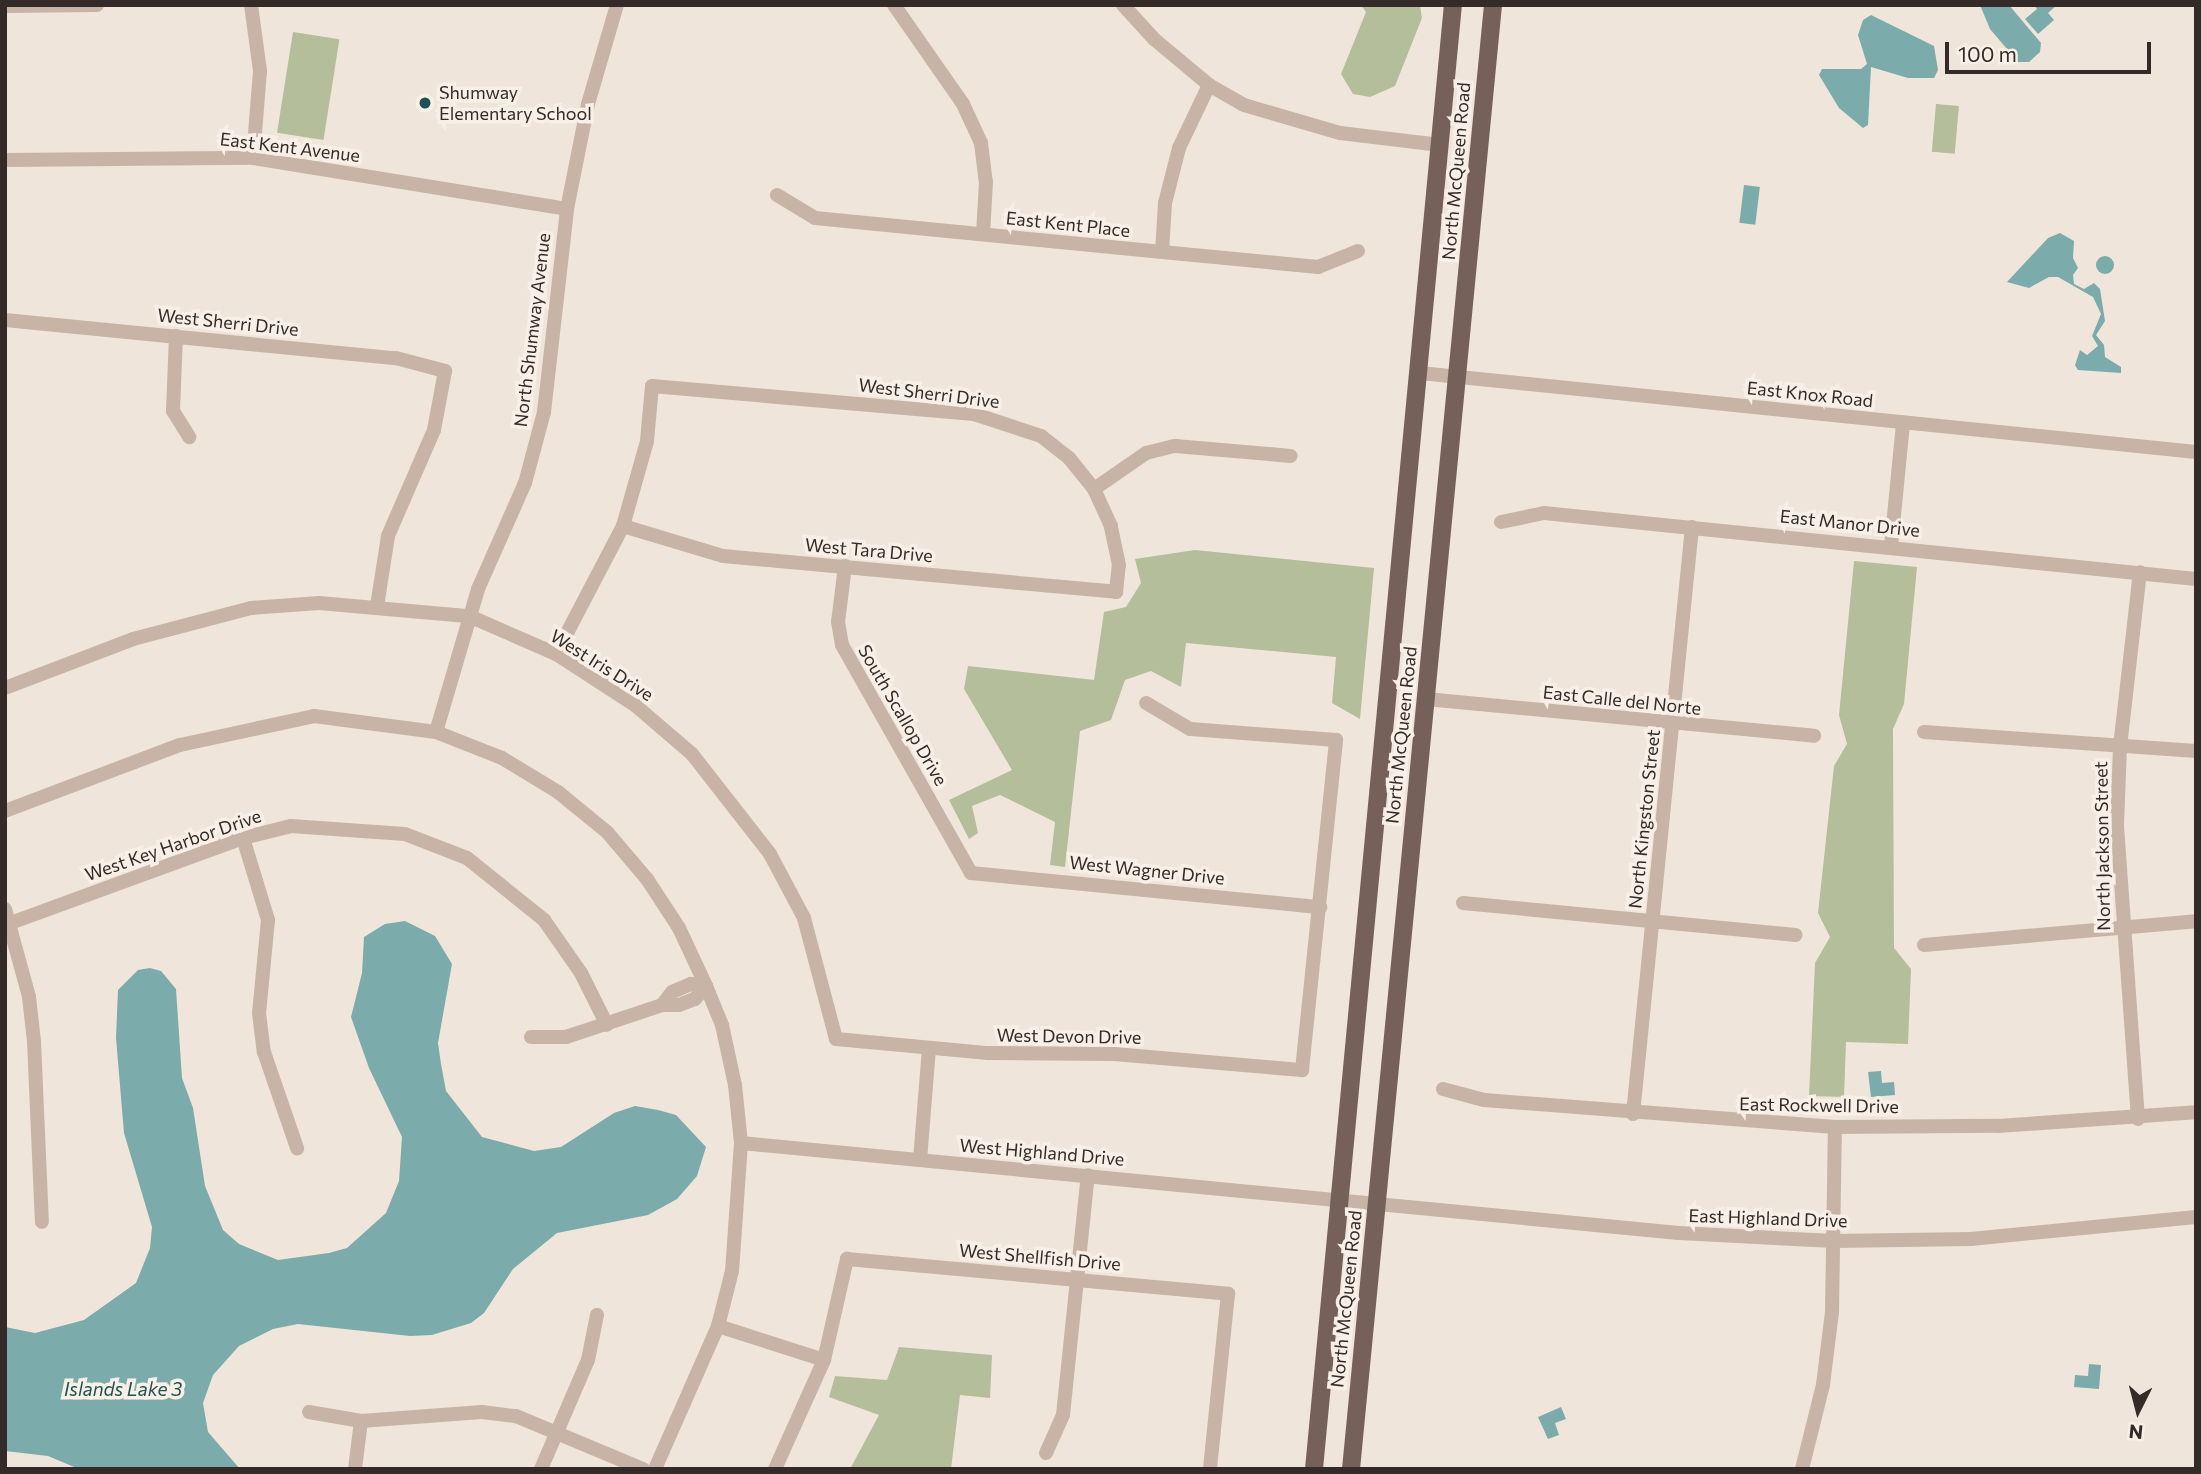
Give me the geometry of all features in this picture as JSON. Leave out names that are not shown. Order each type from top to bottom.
[{"type":"main road","name":"North McQueen Road","points":[[1314,1469],[1453,5]]},
{"type":"main road","name":"North McQueen Road","points":[[1351,1469],[1493,5]]},
{"type":"street","points":[[5,6],[97,5]]},
{"type":"street","points":[[251,5],[260,71],[253,158]]},
{"type":"street","name":"North Shumway Avenue","points":[[436,732],[469,616],[525,483],[544,412],[567,209],[588,104],[617,5]]},
{"type":"street","points":[[894,5],[963,104],[981,144],[986,182],[983,234]]},
{"type":"street","points":[[1124,5],[1154,39],[1209,85],[1244,105],[1340,133],[1440,145]]},
{"type":"street","points":[[1162,253],[1165,202],[1180,148],[1209,85]]},
{"type":"street","name":"East Kent Avenue","points":[[5,160],[253,158],[567,209]]},
{"type":"street","name":"East Kent Place","points":[[777,195],[815,218],[1162,253],[1318,267],[1358,251]]},
{"type":"street","name":"West Sherri Drive","points":[[5,320],[396,358],[445,371],[434,430],[388,536],[377,606]]},
{"type":"street","points":[[176,337],[173,411],[189,437]]},
{"type":"street","name":"East Knox Road","points":[[1420,373],[2196,452]]},
{"type":"street","name":"West Sherri Drive","points":[[623,526],[647,441],[652,386],[986,417],[1041,436],[1069,458],[1094,489],[1111,526],[1119,565],[1116,593]]},
{"type":"street","points":[[1891,546],[1903,424]]},
{"type":"street","points":[[1094,489],[1146,453],[1175,446],[1292,456]]},
{"type":"street","name":"East Manor Drive","points":[[1501,522],[1544,513],[1891,546],[2196,579]]},
{"type":"street","points":[[556,654],[623,526]]},
{"type":"street","name":"West Tara Drive","points":[[623,526],[723,556],[1116,593]]},
{"type":"street","name":"North Kingston Street","points":[[1633,1114],[1692,527]]},
{"type":"street","name":"South Scallop Drive","points":[[845,566],[838,622],[842,645],[971,873]]},
{"type":"street","name":"North Jackson Street","points":[[2138,1119],[2122,928],[2117,825],[2120,747],[2140,572]]},
{"type":"street","name":"West Iris Drive","points":[[5,688],[133,639],[251,608],[319,603],[469,616],[556,654],[636,706],[692,754],[770,854],[804,918],[836,1039]]},
{"type":"street","name":"East Calle del Norte","points":[[1426,699],[1673,725],[1814,736]]},
{"type":"street","points":[[1146,703],[1190,729],[1336,740],[1321,906]]},
{"type":"street","points":[[5,811],[180,745],[251,726],[314,716],[436,732],[502,758],[558,792],[607,832],[647,879],[679,928],[706,986],[722,1026],[735,1085],[741,1143],[732,1271],[718,1326],[655,1469]]},
{"type":"street","points":[[1924,732],[2196,751]]},
{"type":"street","name":"West Key Harbor Drive","points":[[8,925],[243,838],[291,827],[345,827],[405,834],[467,858],[544,920],[581,973],[607,1025]]},
{"type":"street","points":[[243,838],[268,920],[259,1013],[264,1052],[297,1148]]},
{"type":"street","name":"West Wagner Drive","points":[[971,873],[1321,906]]},
{"type":"street","points":[[1463,903],[1795,934]]},
{"type":"street","name":"West Devon Drive","points":[[836,1039],[929,1049],[1114,1054],[1302,1070],[1321,906]]},
{"type":"street","points":[[5,909],[29,997],[34,1041],[42,1222]]},
{"type":"street","points":[[1924,945],[2196,920]]},
{"type":"street","points":[[531,1037],[566,1037],[662,1005],[695,999],[706,986]]},
{"type":"street","points":[[920,1160],[929,1049]]},
{"type":"street","name":"East Rockwell Drive","points":[[1443,1089],[1484,1100],[1633,1114],[1835,1127],[2138,1119],[2196,1112]]},
{"type":"street","points":[[1802,1469],[1826,1368],[1834,1241],[1835,1127]]},
{"type":"street","name":"West Highland Drive","points":[[741,1143],[1340,1200]]},
{"type":"street","points":[[1045,1453],[1063,1415],[1088,1175]]},
{"type":"street","name":"East Highland Drive","points":[[1340,1200],[1679,1233],[1834,1241],[1984,1238],[2196,1217]]},
{"type":"street","name":"West Shellfish Drive","points":[[824,1360],[847,1259],[1228,1294],[1210,1469]]},
{"type":"street","points":[[541,1469],[589,1360],[597,1315]]},
{"type":"street","points":[[718,1326],[824,1360],[775,1469]]},
{"type":"street","points":[[309,1412],[361,1421],[482,1412],[516,1416],[643,1469]]},
{"type":"street","points":[[355,1469],[361,1421]]},
{"type":"green space","points":[[1361,5],[1420,5],[1422,18],[1395,86],[1370,97],[1353,94],[1341,74],[1366,12]]},
{"type":"green space","points":[[293,32],[339,39],[323,140],[277,133]]},
{"type":"green space","points":[[1936,104],[1959,106],[1955,154],[1932,152]]},
{"type":"green space","points":[[1195,550],[1374,568],[1360,719],[1332,703],[1336,657],[1186,643],[1181,687],[1151,671],[1125,680],[1111,720],[1080,731],[1065,867],[1050,865],[1055,822],[1000,795],[972,806],[978,833],[969,839],[949,800],[1012,770],[964,689],[968,666],[1094,680],[1104,612],[1126,607],[1141,583],[1135,559]]},
{"type":"green space","points":[[1854,561],[1917,567],[1904,704],[1893,729],[1894,948],[1911,969],[1908,1044],[1846,1042],[1844,1097],[1809,1096],[1815,963],[1830,937],[1818,913],[1834,766],[1847,744],[1839,715]]},
{"type":"green space","points":[[899,1347],[992,1355],[990,1398],[960,1395],[951,1469],[850,1469],[879,1415],[829,1397],[835,1376],[887,1380]]},
{"type":"water","points":[[1980,5],[2009,5],[2041,43],[2040,52],[2029,62],[2018,62],[1990,29]]},
{"type":"water","points":[[2034,5],[2057,5],[2048,13],[2054,20],[2038,34],[2025,19],[2037,9]]},
{"type":"water","points":[[1871,15],[1934,46],[1938,70],[1934,78],[1908,78],[1871,67],[1868,125],[1863,128],[1839,108],[1819,75],[1822,69],[1861,69],[1867,64],[1858,35],[1863,20]]},
{"type":"water","points":[[1744,185],[1760,187],[1755,225],[1739,223]]},
{"type":"water","points":[[2060,233],[2074,241],[2073,258],[2078,268],[2073,275],[2074,284],[2084,289],[2094,283],[2100,289],[2105,321],[2096,335],[2104,345],[2105,357],[2121,367],[2121,373],[2078,370],[2075,365],[2080,350],[2087,355],[2098,346],[2092,336],[2101,314],[2093,297],[2058,277],[2049,277],[2029,288],[2007,282],[2048,238]]},
{"type":"water","points":[[2105,256],[2111,259],[2114,265],[2111,271],[2105,274],[2099,271],[2096,265],[2099,259]]},
{"type":"water","name":"Islands Lake 3","points":[[405,921],[435,936],[452,964],[438,1043],[441,1064],[446,1091],[482,1137],[534,1151],[561,1147],[614,1113],[635,1106],[658,1110],[676,1115],[706,1147],[697,1176],[677,1199],[648,1215],[557,1233],[513,1269],[484,1313],[471,1323],[432,1335],[410,1336],[298,1324],[273,1329],[239,1346],[213,1375],[203,1403],[208,1432],[240,1469],[79,1469],[48,1456],[5,1451],[5,1327],[35,1333],[84,1320],[136,1283],[150,1248],[152,1227],[124,1133],[116,1038],[118,990],[138,970],[150,968],[161,971],[176,989],[182,1078],[193,1108],[205,1186],[223,1230],[239,1244],[278,1260],[329,1253],[347,1248],[386,1213],[399,1181],[402,1137],[369,1068],[351,1017],[362,973],[364,937],[385,924]]},
{"type":"water","points":[[1881,1071],[1882,1083],[1894,1082],[1895,1095],[1871,1097],[1868,1072]]},
{"type":"water","points":[[2089,1364],[2101,1365],[2099,1389],[2074,1387],[2075,1375],[2088,1376]]},
{"type":"water","points":[[1561,1407],[1566,1419],[1555,1423],[1559,1435],[1548,1439],[1538,1417]]},
{"type":"place","name":"Shumway Elementary School","points":[[425,103]]}]
